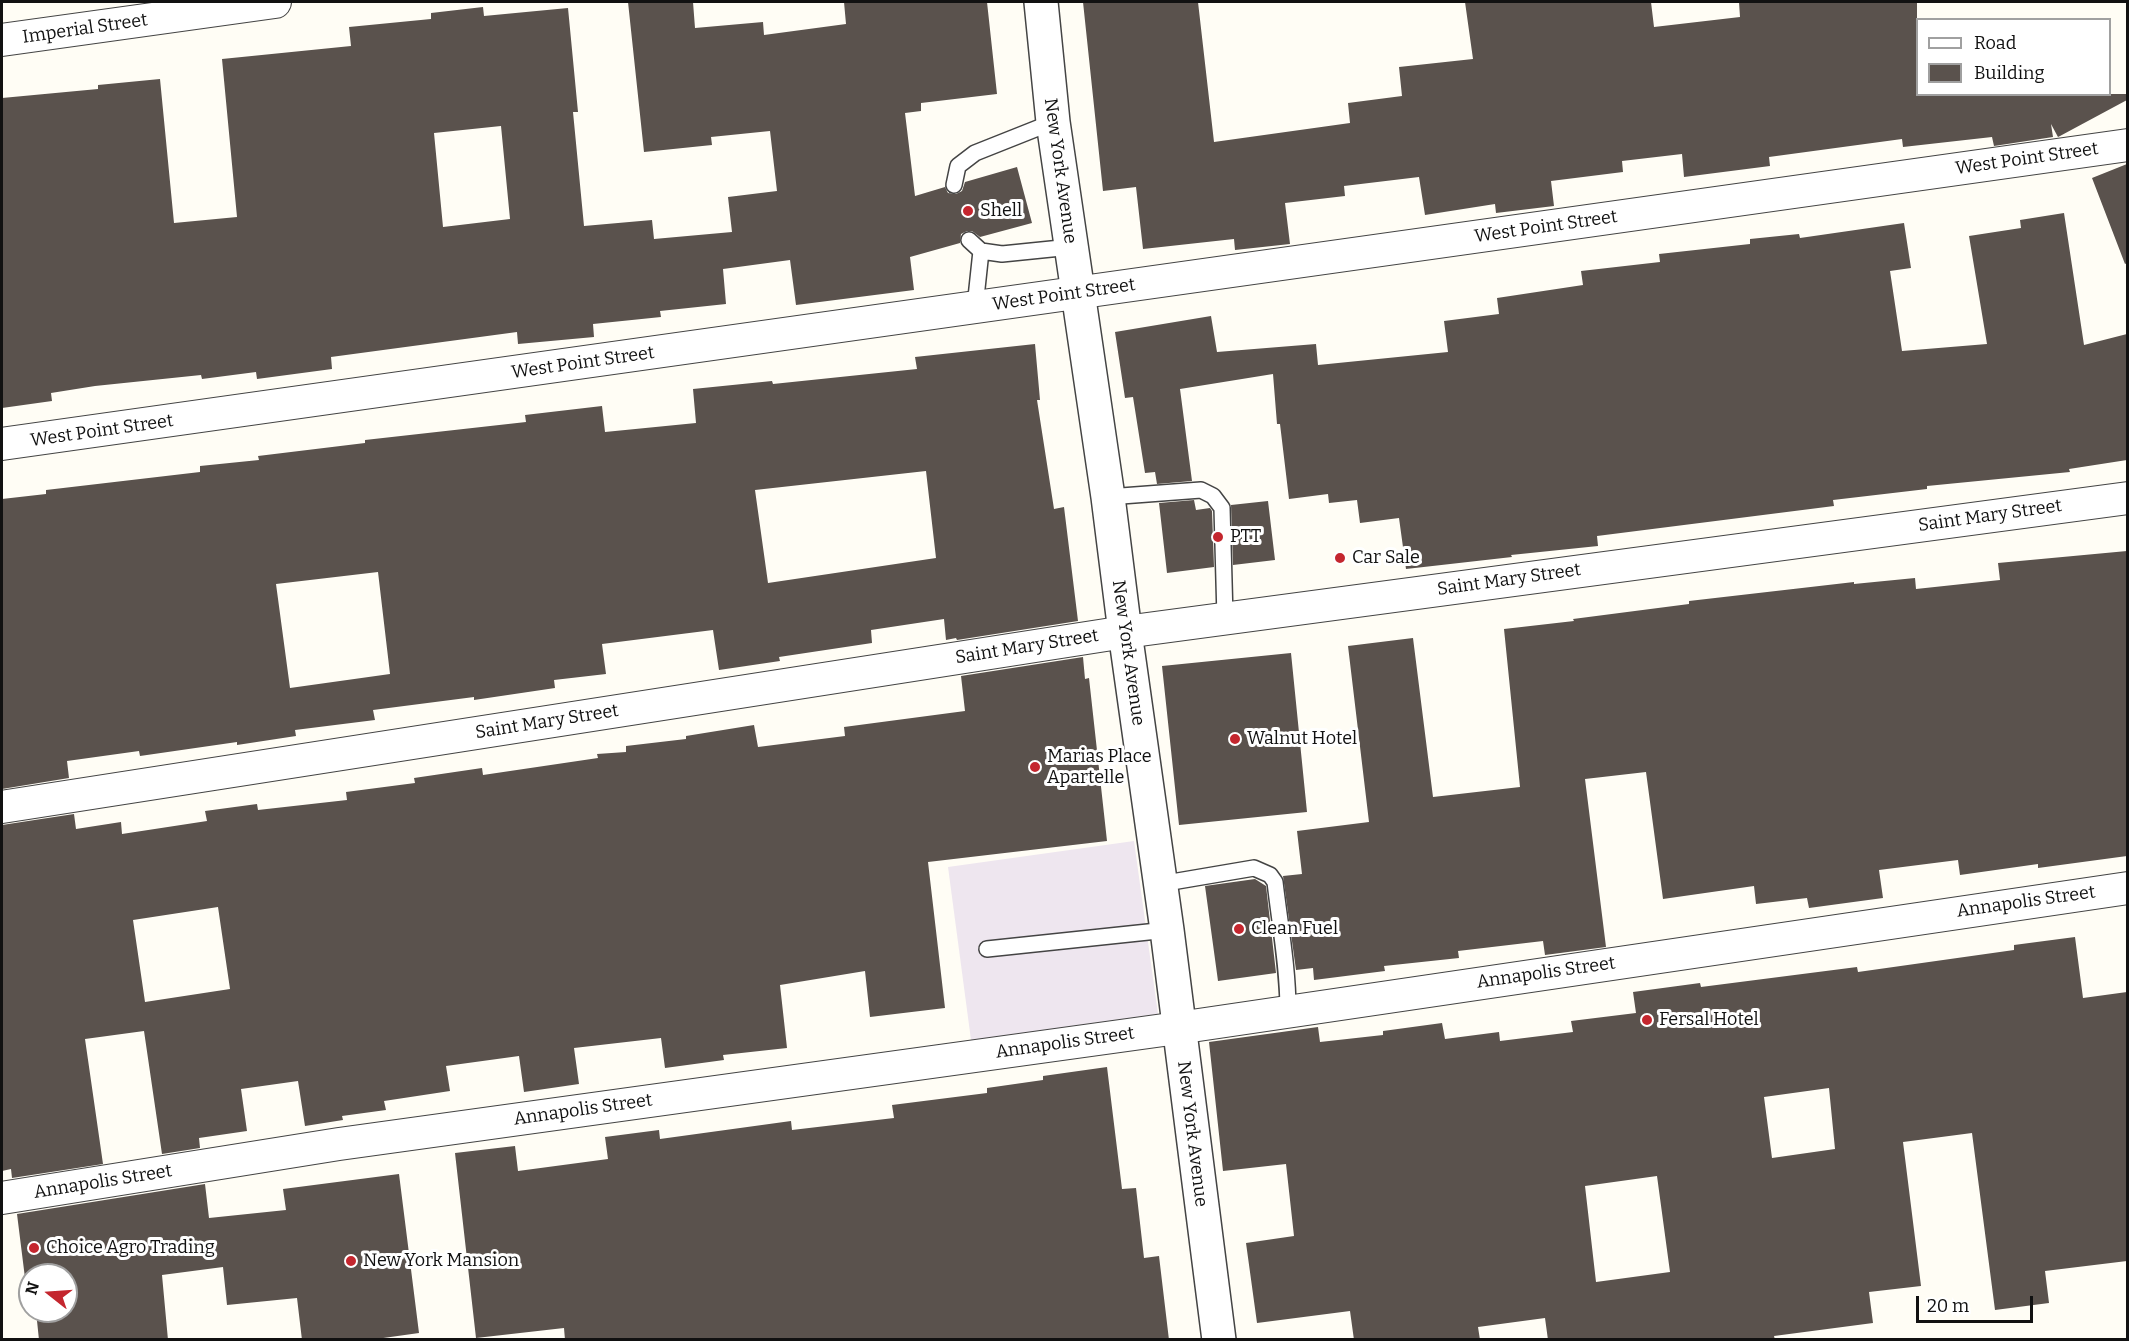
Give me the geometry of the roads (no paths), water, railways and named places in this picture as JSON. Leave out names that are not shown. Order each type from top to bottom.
[{"type":"street","name":"Imperial Street","points":[[2,40],[275,2]]},
{"type":"street","name":"New York Avenue","points":[[1041,2],[1053,122],[1108,497],[1167,930],[1219,1340]]},
{"type":"street","name":"West Point Street","points":[[2,444],[336,399],[2127,145]]},
{"type":"street","name":"Saint Mary Street","points":[[2,807],[1125,632],[2127,498]]},
{"type":"street","name":"Annapolis Street","points":[[2,1198],[339,1144],[1178,1028],[2127,888]]},
{"type":"lane","points":[[954,185],[958,166],[975,153],[1053,122]]},
{"type":"lane","points":[[969,240],[981,251],[1002,254],[1071,247]]},
{"type":"lane","points":[[975,307],[981,251]]},
{"type":"lane","points":[[1108,497],[1201,490],[1213,496],[1222,508],[1225,618]]},
{"type":"lane","points":[[1160,884],[1254,867],[1270,875],[1275,882],[1281,945],[1288,981],[1288,1011]]},
{"type":"lane","points":[[987,949],[1167,930]]},
{"type":"place","name":"Shell","points":[[968,211]]},
{"type":"place","name":"PTT","points":[[1218,537]]},
{"type":"place","name":"Car Sale","points":[[1340,558]]},
{"type":"place","name":"Walnut Hotel","points":[[1235,739]]},
{"type":"place","name":"Marias Place Apartelle","points":[[1035,767]]},
{"type":"place","name":"Clean Fuel","points":[[1239,929]]},
{"type":"place","name":"Fersal Hotel","points":[[1647,1020]]},
{"type":"place","name":"Choice Agro Trading","points":[[34,1248]]},
{"type":"place","name":"New York Mansion","points":[[351,1261]]}]
